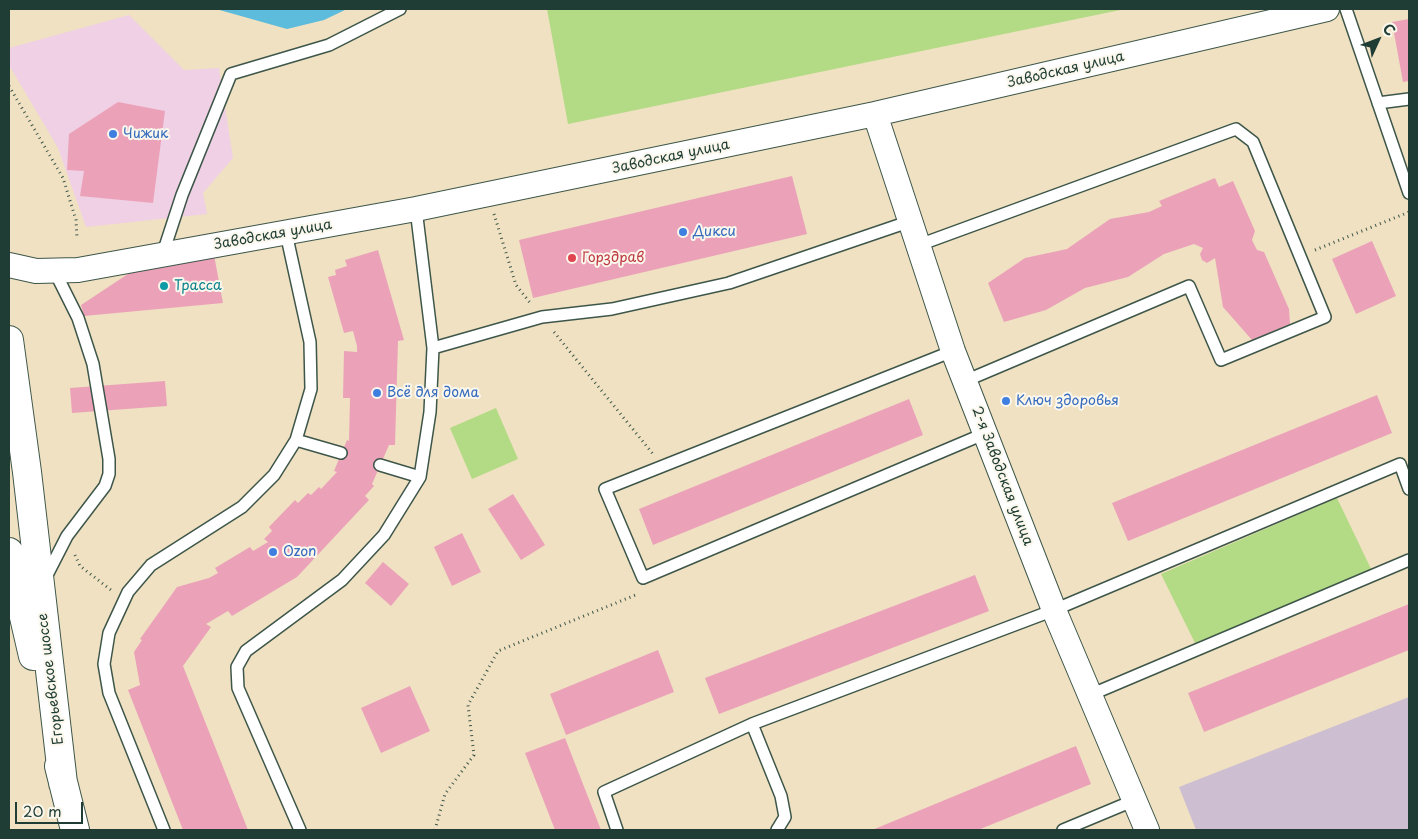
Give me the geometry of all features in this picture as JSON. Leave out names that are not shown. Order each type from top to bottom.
[{"type":"main road","name":"Егорьевское шоссе","points":[[9,340],[41,588],[63,783]]},
{"type":"main road","name":"Егорьевское шоссе","points":[[9,552],[63,783]]},
{"type":"main road","points":[[63,783],[75,830]]},
{"type":"street","name":"Заводская улица","points":[[9,265],[36,271],[56,272],[88,269],[416,209],[875,114],[1327,9]]},
{"type":"street","name":"2-я Заводская улица","points":[[875,114],[965,380],[1054,610],[1147,830]]},
{"type":"lane","points":[[162,256],[182,195],[231,74],[329,46],[400,9]]},
{"type":"lane","points":[[1346,9],[1409,193]]},
{"type":"lane","points":[[1378,103],[1409,99]]},
{"type":"lane","points":[[919,245],[1236,129],[1254,142],[1325,318],[1221,360],[1189,286],[965,380]]},
{"type":"lane","points":[[300,830],[238,688],[237,667],[246,651],[342,580],[384,535],[420,477],[430,412],[433,348],[416,209]]},
{"type":"lane","points":[[433,348],[542,318],[612,308],[729,283],[911,221]]},
{"type":"lane","points":[[164,830],[109,693],[104,664],[109,633],[128,592],[151,565],[242,507],[274,475],[296,440],[311,389],[310,342],[286,233]]},
{"type":"lane","points":[[41,588],[67,536],[105,486],[109,474],[109,459],[93,364],[78,318],[56,272]]},
{"type":"lane","points":[[954,351],[605,489],[643,578],[986,433]]},
{"type":"lane","points":[[296,440],[341,453]]},
{"type":"lane","points":[[380,464],[420,477]]},
{"type":"lane","points":[[617,830],[604,792],[752,724],[1054,610],[1400,464],[1409,489]]},
{"type":"lane","points":[[1090,694],[1409,560]]},
{"type":"lane","points":[[752,724],[782,796],[785,817],[777,830]]},
{"type":"lane","points":[[1063,830],[1135,800]]},
{"type":"path","points":[[9,86],[63,178],[75,213],[77,238]]},
{"type":"path","points":[[488,195],[516,285],[663,466]]},
{"type":"path","points":[[1300,256],[1409,212]]},
{"type":"path","points":[[67,536],[80,566],[124,600]]},
{"type":"path","points":[[435,830],[445,794],[474,755],[468,705],[498,651],[644,592]]},
{"type":"shaded area","points":[[129,15],[184,70],[219,68],[233,158],[203,193],[207,214],[86,227],[58,148],[9,65],[9,48]]},
{"type":"shaded area","points":[[1409,697],[1409,830],[1196,830],[1179,787]]},
{"type":"green space","points":[[547,9],[1125,9],[568,124]]},
{"type":"green space","points":[[496,408],[518,459],[472,479],[450,428]]},
{"type":"green space","points":[[1337,498],[1372,571],[1195,643],[1161,574]]},
{"type":"water","points":[[216,9],[347,9],[324,20],[287,29]]},
{"type":"building","points":[[1409,19],[1409,81],[1403,82],[1392,22]]},
{"type":"building","points":[[118,102],[165,111],[153,203],[80,196],[84,171],[67,170],[69,134]]},
{"type":"building","points":[[792,176],[807,234],[533,298],[519,240]]},
{"type":"building","points":[[1215,178],[1219,187],[1233,181],[1255,231],[1252,240],[1257,250],[1264,252],[1289,309],[1290,324],[1252,340],[1223,307],[1215,258],[1207,263],[1202,260],[1200,254],[1203,248],[1194,244],[1164,254],[1128,277],[1085,288],[1046,310],[1004,322],[988,283],[1025,258],[1067,249],[1110,219],[1149,212],[1162,206],[1159,201]]},
{"type":"building","points":[[1372,241],[1396,296],[1356,314],[1332,259]]},
{"type":"building","points":[[378,250],[404,340],[398,341],[395,445],[389,445],[372,484],[374,486],[365,496],[369,500],[297,577],[232,616],[228,611],[206,624],[211,627],[183,666],[248,830],[183,830],[128,690],[140,685],[134,652],[142,640],[140,639],[177,587],[209,578],[218,573],[215,568],[250,547],[253,551],[268,542],[264,539],[272,531],[269,527],[295,500],[298,503],[308,493],[311,495],[319,487],[321,489],[337,472],[334,471],[347,440],[349,441],[350,398],[343,398],[344,351],[357,352],[357,346],[353,331],[344,333],[328,277],[336,275],[335,270],[347,266],[345,260]]},
{"type":"building","name":"Трасса","points":[[214,255],[223,303],[84,316],[81,305],[134,270]]},
{"type":"building","points":[[165,381],[167,406],[72,413],[70,388]]},
{"type":"building","points":[[1377,395],[1392,433],[1128,541],[1112,503]]},
{"type":"building","points":[[909,399],[923,435],[653,545],[639,509]]},
{"type":"building","points":[[513,494],[545,545],[521,560],[488,509]]},
{"type":"building","points":[[462,533],[481,572],[452,586],[434,547]]},
{"type":"building","points":[[383,562],[409,584],[391,606],[365,583]]},
{"type":"building","points":[[975,575],[989,611],[719,714],[705,678]]},
{"type":"building","points":[[1409,604],[1409,650],[1204,732],[1188,693]]},
{"type":"building","points":[[658,650],[674,692],[566,735],[550,694]]},
{"type":"building","points":[[410,686],[430,731],[381,753],[361,708]]},
{"type":"building","points":[[565,738],[601,830],[555,830],[525,753]]},
{"type":"building","points":[[1076,746],[1091,784],[978,830],[872,830]]},
{"type":"place","name":"Чижик","points":[[113,134]]},
{"type":"place","name":"Дикси","points":[[683,232]]},
{"type":"place","name":"Горздрав","points":[[572,258]]},
{"type":"place","name":"Трасса","points":[[164,286]]},
{"type":"place","name":"Всё для дома","points":[[377,393]]},
{"type":"place","name":"Ключ здоровья","points":[[1006,401]]},
{"type":"place","name":"Ozon","points":[[273,552]]}]
